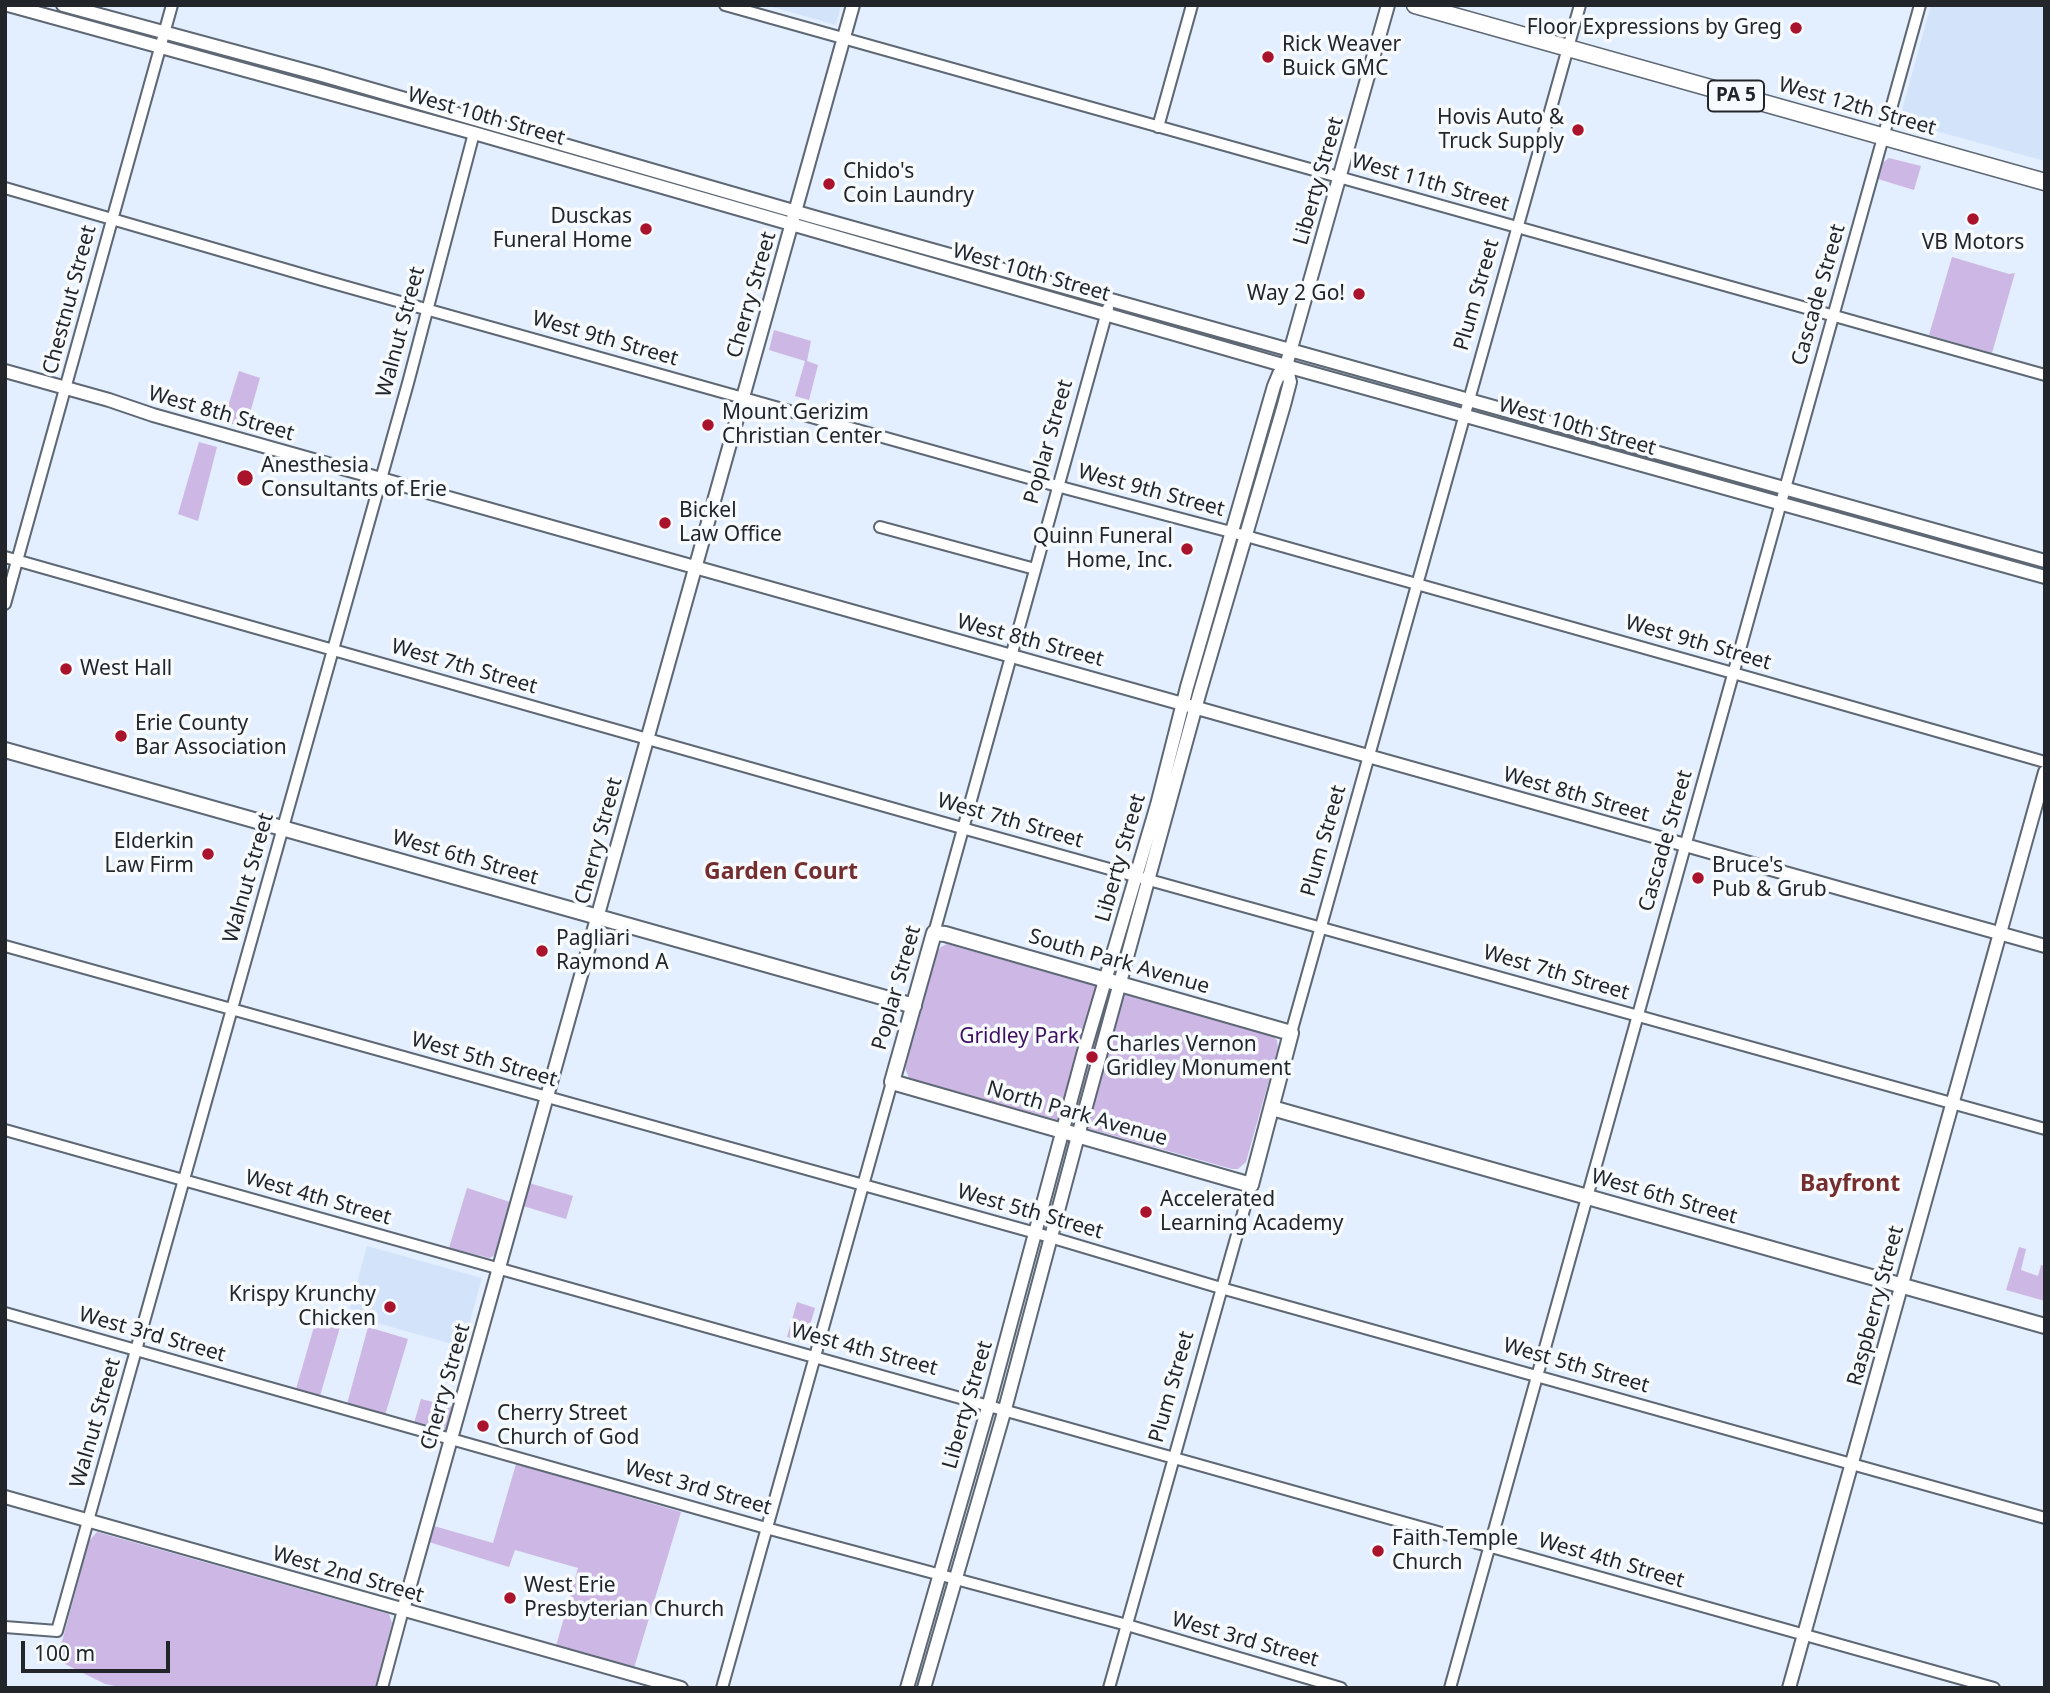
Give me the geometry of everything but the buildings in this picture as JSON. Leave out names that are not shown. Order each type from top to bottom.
[{"type":"main road","name":"West 12th Street","points":[[1415,5],[2045,182]]},
{"type":"main road","name":"West 6th Street","points":[[5,750],[914,1006]]},
{"type":"main road","name":"South Park Avenue","points":[[934,933],[1291,1033]]},
{"type":"main road","name":"Poplar Street","points":[[892,1082],[934,933]]},
{"type":"main road","name":"Plum Street","points":[[1251,1185],[1291,1033]]},
{"type":"main road","name":"North Park Avenue","points":[[892,1082],[1251,1185]]},
{"type":"main road","name":"West 6th Street","points":[[1272,1108],[2045,1326]]},
{"type":"street","name":"West 10th Street","points":[[8,5],[474,133],[1286,366],[2045,577]]},
{"type":"street","name":"West 10th Street","points":[[63,5],[322,75],[796,211],[2045,561]]},
{"type":"street","name":"Chestnut Street","points":[[5,604],[172,5]]},
{"type":"street","name":"West 11th Street","points":[[724,5],[2045,375]]},
{"type":"street","name":"Cherry Street","points":[[382,1688],[853,5]]},
{"type":"street","points":[[1158,127],[1192,5]]},
{"type":"street","name":"Liberty Street","points":[[907,1688],[989,1404],[1183,704],[1274,386],[1286,366],[1291,349],[1388,5]]},
{"type":"street","name":"Plum Street","points":[[1291,1033],[1580,5]]},
{"type":"street","name":"Cascade Street","points":[[1450,1688],[1920,5]]},
{"type":"street","points":[[318,90],[322,75]]},
{"type":"street","points":[[474,133],[478,120]]},
{"type":"street","name":"Walnut Street","points":[[5,1627],[57,1632],[284,829],[474,133]]},
{"type":"street","points":[[634,180],[638,166]]},
{"type":"street","name":"West 9th Street","points":[[5,188],[743,398],[1246,536],[2045,762]]},
{"type":"street","points":[[948,270],[952,255]]},
{"type":"street","name":"Poplar Street","points":[[934,933],[1110,299]]},
{"type":"street","name":"Liberty Street","points":[[924,1688],[1005,1409],[1196,708],[1290,382],[1286,366]]},
{"type":"street","name":"West 8th Street","points":[[5,371],[161,418],[2045,946]]},
{"type":"street","points":[[1622,460],[1626,444]]},
{"type":"street","points":[[1892,534],[1896,520]]},
{"type":"street","points":[[880,527],[1035,569]]},
{"type":"street","name":"West 7th Street","points":[[5,558],[2045,1129]]},
{"type":"street","name":"Raspberry Street","points":[[1789,1688],[2045,772]]},
{"type":"street","name":"West 5th Street","points":[[5,946],[1052,1237],[1221,1288],[2045,1518]]},
{"type":"street","name":"Poplar Street","points":[[722,1688],[892,1082]]},
{"type":"street","name":"West 4th Street","points":[[5,1130],[1994,1688]]},
{"type":"street","name":"Plum Street","points":[[1109,1688],[1251,1185]]},
{"type":"street","name":"West 3rd Street","points":[[5,1313],[766,1528],[1127,1625],[1341,1688]]},
{"type":"street","name":"West 2nd Street","points":[[5,1497],[681,1688]]},
{"type":"shaded area","points":[[766,5],[841,5],[836,25]]},
{"type":"shaded area","points":[[1931,5],[2045,5],[2045,161],[1899,121]]},
{"type":"shaded area","points":[[367,1246],[482,1278],[463,1347],[348,1315]]},
{"type":"green space","points":[[1889,158],[1921,166],[1914,190],[1878,179],[1882,163]]},
{"type":"green space","points":[[1952,257],[2009,274],[2015,273],[1992,353],[1929,335]]},
{"type":"green space","points":[[774,330],[811,341],[807,361],[818,365],[809,400],[795,396],[805,361],[769,350]]},
{"type":"green space","points":[[239,371],[260,378],[246,427],[223,422]]},
{"type":"green space","points":[[199,442],[217,447],[198,521],[178,514]]},
{"type":"green space","name":"Gridley Park","points":[[947,944],[1272,1035],[1277,1040],[1278,1048],[1246,1162],[1238,1169],[1232,1169],[909,1078],[905,1068],[936,953]]},
{"type":"green space","points":[[529,1183],[573,1196],[566,1219],[523,1206]]},
{"type":"green space","points":[[467,1188],[510,1202],[496,1254],[490,1258],[449,1248]]},
{"type":"green space","points":[[2019,1247],[2026,1249],[2021,1270],[2038,1276],[2041,1265],[2045,1266],[2045,1301],[2006,1290]]},
{"type":"green space","points":[[797,1302],[815,1308],[805,1342],[787,1337]]},
{"type":"green space","points":[[318,1313],[342,1320],[320,1396],[296,1389]]},
{"type":"green space","points":[[368,1327],[408,1339],[385,1415],[347,1404]]},
{"type":"green space","points":[[421,1399],[454,1407],[445,1431],[414,1423]]},
{"type":"green space","points":[[516,1464],[681,1512],[634,1668],[556,1646],[578,1568],[515,1550],[509,1567],[429,1542],[434,1526],[493,1543]]},
{"type":"green space","points":[[97,1532],[389,1614],[392,1623],[376,1688],[126,1688],[105,1684],[57,1660],[89,1541]]},
{"type":"place","name":"Floor Expressions by Greg","points":[[1796,28]]},
{"type":"place","name":"Rick Weaver Buick GMC","points":[[1268,57]]},
{"type":"place","name":"Hovis Auto & Truck Supply","points":[[1578,130]]},
{"type":"place","name":"Chido's Coin Laundry","points":[[829,184]]},
{"type":"place","name":"VB Motors","points":[[1973,219]]},
{"type":"place","name":"Dusckas Funeral Home","points":[[646,229]]},
{"type":"place","name":"Way 2 Go!","points":[[1359,294]]},
{"type":"place","name":"Mount Gerizim Christian Center","points":[[708,425]]},
{"type":"place","name":"Anesthesia Consultants of Erie","points":[[245,478]]},
{"type":"place","name":"Bickel Law Office","points":[[665,523]]},
{"type":"place","name":"Quinn Funeral Home, Inc.","points":[[1187,549]]},
{"type":"place","name":"West Hall","points":[[66,669]]},
{"type":"place","name":"Erie County Bar Association","points":[[121,736]]},
{"type":"place","name":"Elderkin Law Firm","points":[[208,854]]},
{"type":"place","name":"Bruce's Pub & Grub","points":[[1698,878]]},
{"type":"place","name":"Pagliari Raymond A","points":[[542,951]]},
{"type":"place","name":"Charles Vernon Gridley Monument","points":[[1092,1057]]},
{"type":"place","name":"Accelerated Learning Academy","points":[[1146,1212]]},
{"type":"place","name":"Krispy Krunchy Chicken","points":[[390,1307]]},
{"type":"place","name":"Cherry Street Church of God","points":[[483,1426]]},
{"type":"place","name":"Faith Temple Church","points":[[1378,1551]]},
{"type":"place","name":"West Erie Presbyterian Church","points":[[510,1598]]},
{"type":"district","name":"Garden Court","points":[[781,872]]},
{"type":"district","name":"Bayfront","points":[[1850,1184]]}]
